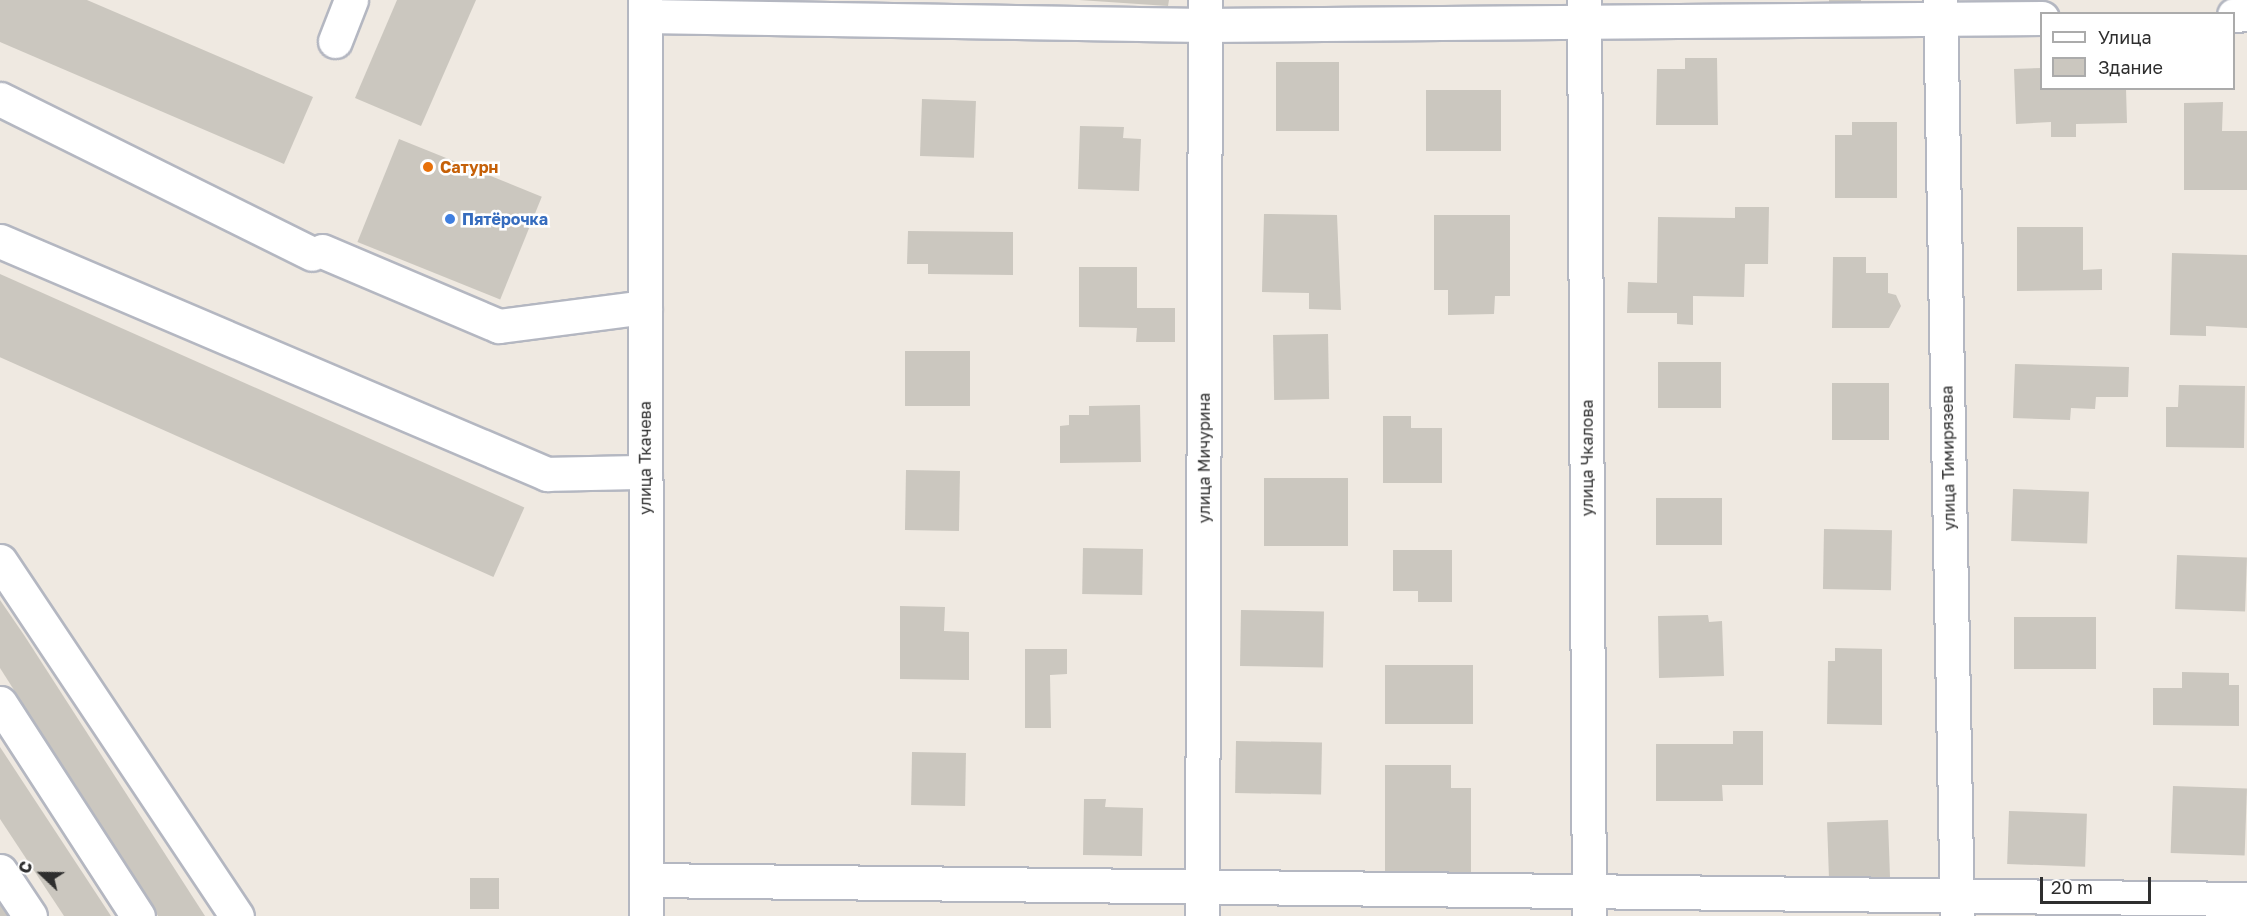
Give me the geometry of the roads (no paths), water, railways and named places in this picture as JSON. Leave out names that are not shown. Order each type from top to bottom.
[{"type":"street","points":[[335,41],[351,0]]},
{"type":"street","points":[[645,8],[1584,12],[1763,17],[1939,10],[2040,18]]},
{"type":"street","name":"улица Ткачева","points":[[645,8],[646,916]]},
{"type":"street","name":"улица Тимирязева","points":[[1939,10],[1957,906]]},
{"type":"street","name":"улица Мичурина","points":[[1202,901],[1205,12]]},
{"type":"street","name":"улица Чкалова","points":[[1584,12],[1590,904]]},
{"type":"street","points":[[0,99],[317,252],[500,326],[645,307]]},
{"type":"street","points":[[0,241],[547,474],[645,472]]},
{"type":"street","points":[[0,561],[237,916]]},
{"type":"street","points":[[0,703],[138,916]]},
{"type":"street","points":[[0,871],[30,916]]},
{"type":"street","points":[[646,880],[1202,901],[1957,906],[2247,899]]},
{"type":"place","name":"Сатурн","points":[[428,167]]},
{"type":"place","name":"Пятёрочка","points":[[450,219]]}]
